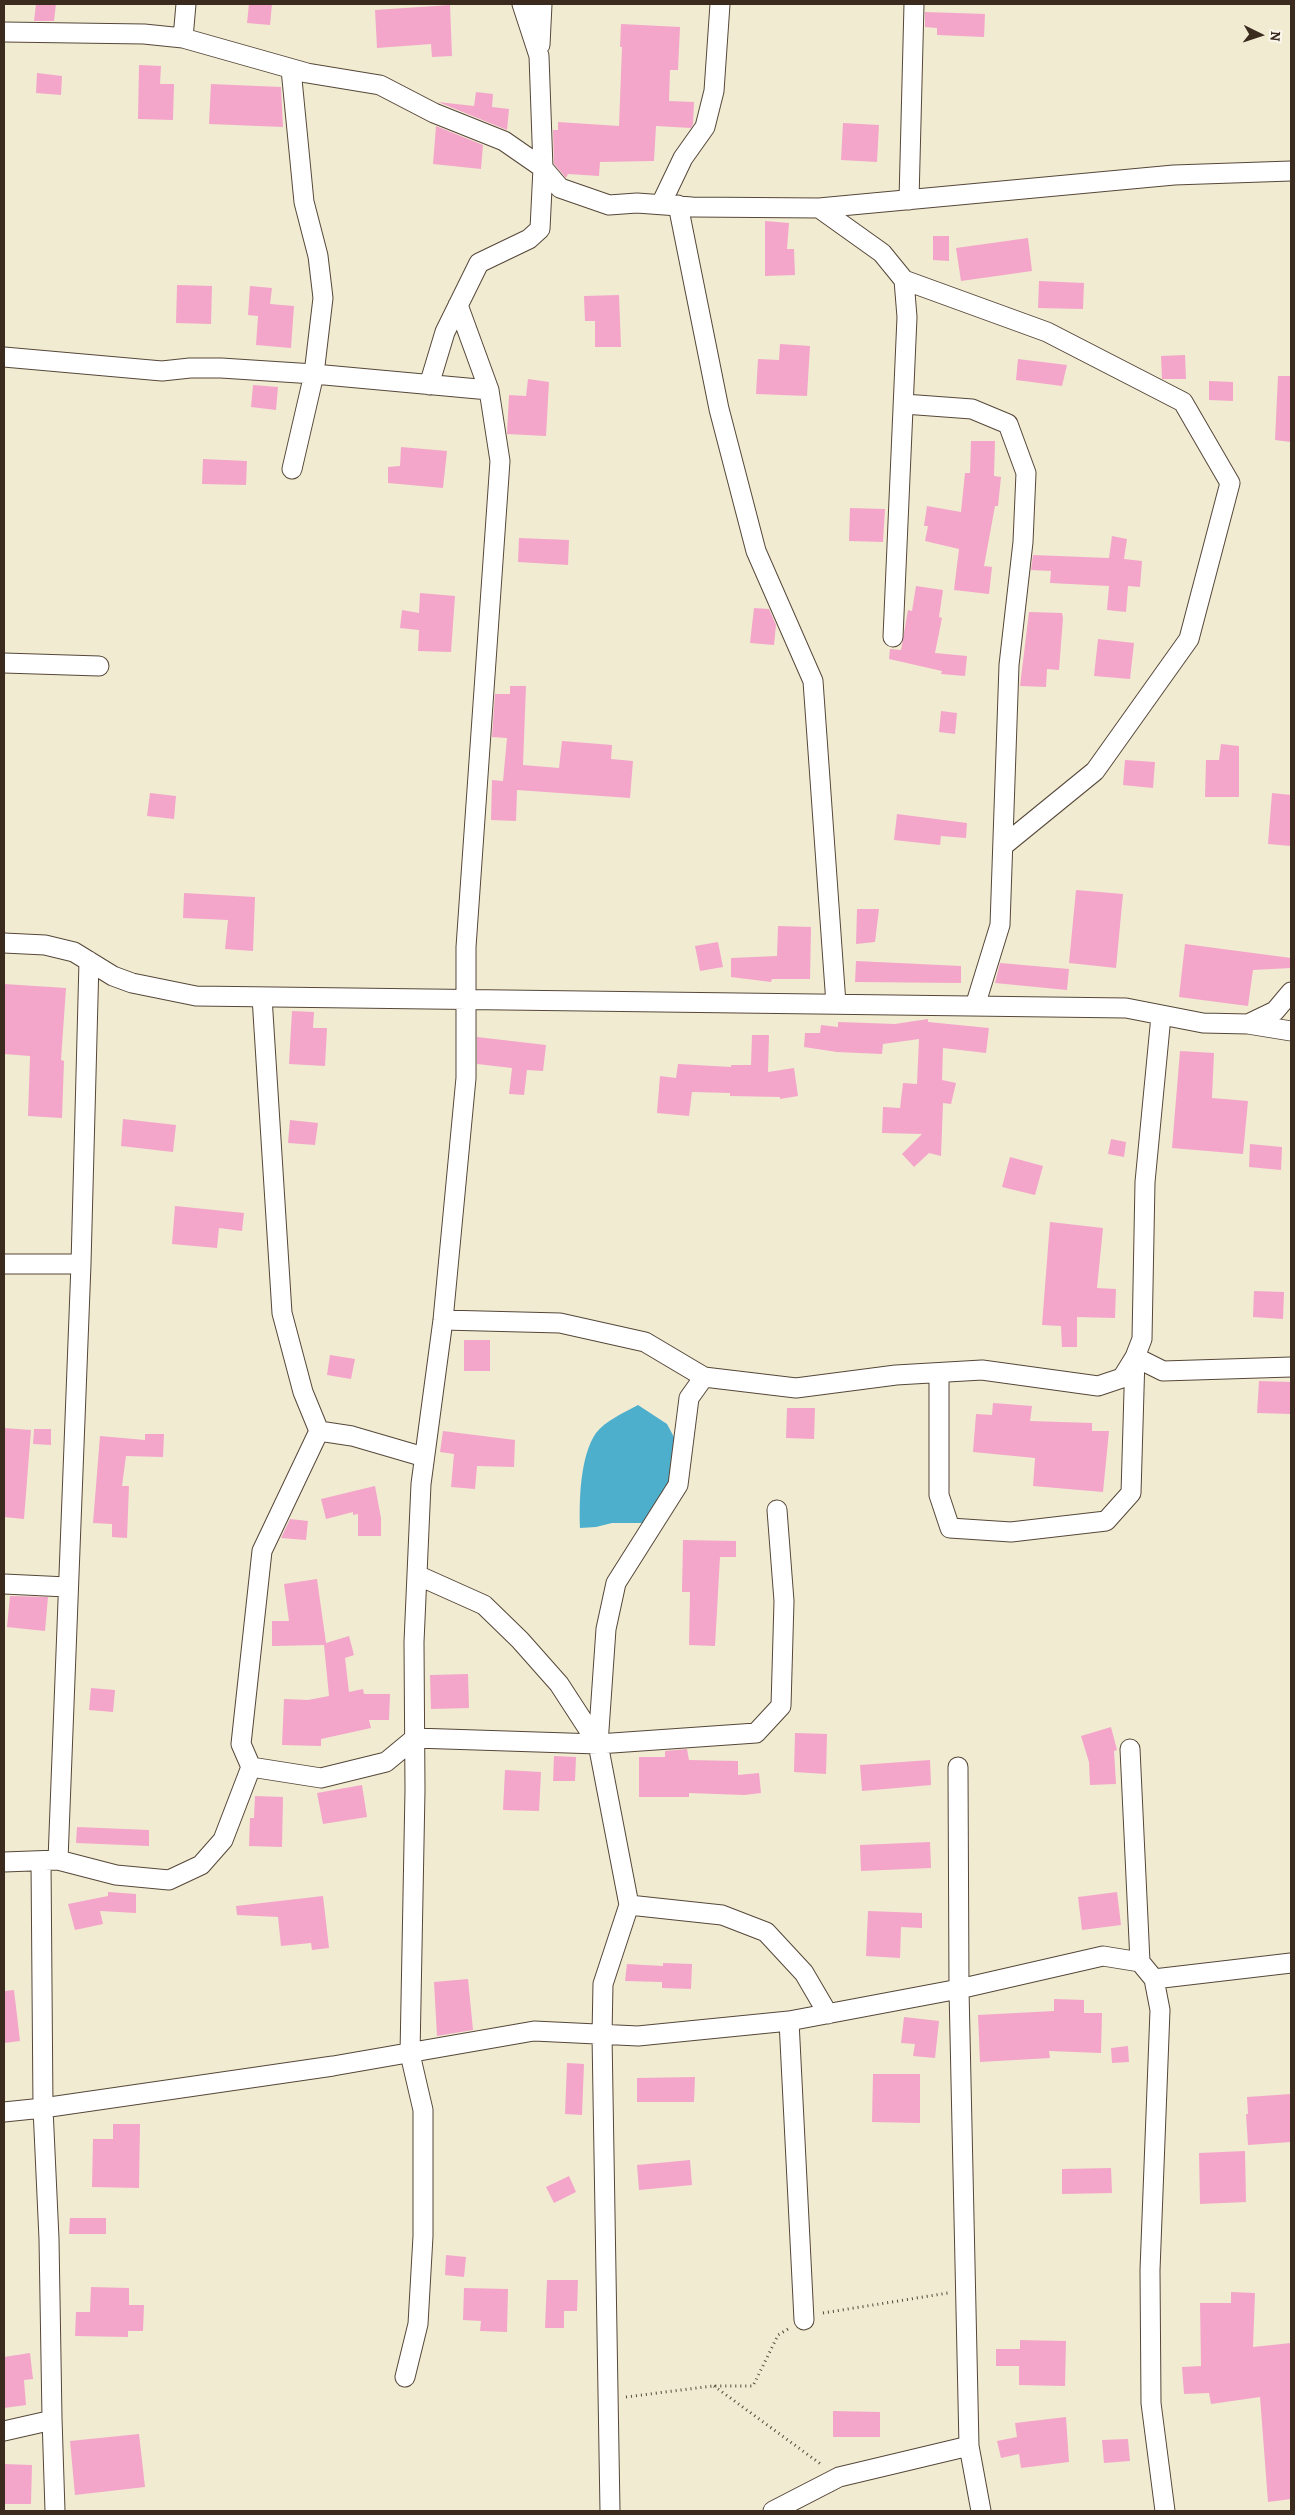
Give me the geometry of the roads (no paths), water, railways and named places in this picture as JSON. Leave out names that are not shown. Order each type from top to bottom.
[{"type":"street","points":[[183,38],[186,4]]},
{"type":"street","points":[[522,4],[539,56]]},
{"type":"street","points":[[428,385],[445,332],[479,263],[529,239],[540,229],[543,168],[539,56],[542,4]]},
{"type":"street","points":[[720,4],[714,91],[705,127],[683,158],[670,205],[719,409],[756,551],[813,681],[836,1004]]},
{"type":"street","points":[[909,200],[914,4]]},
{"type":"street","points":[[4,32],[144,34],[183,38],[291,69],[380,86],[434,113],[504,141],[543,168],[560,188],[609,205],[819,208],[1174,175],[1291,171]]},
{"type":"street","points":[[291,69],[304,202],[318,256],[323,298],[314,374],[292,469]]},
{"type":"street","points":[[819,208],[882,253],[904,280],[1047,332],[1183,402],[1230,483],[1189,639],[1095,771],[1003,846]]},
{"type":"street","points":[[893,637],[907,317],[904,280]]},
{"type":"street","points":[[405,2377],[418,2324],[423,2236],[423,2110],[410,2054],[415,1738],[414,1642],[417,1575],[424,1457],[443,1320],[466,1078],[466,947],[500,461],[489,390],[458,305]]},
{"type":"street","points":[[4,357],[162,371],[190,368],[221,368],[314,374],[489,390]]},
{"type":"street","points":[[904,404],[972,409],[1008,424],[1026,473],[1023,542],[1009,665],[1000,925],[976,1006]]},
{"type":"street","points":[[4,663],[99,666]]},
{"type":"street","points":[[4,943],[45,945],[74,952],[113,976],[132,983],[196,996],[1126,1008],[1203,1023],[1248,1024],[1291,1031]]},
{"type":"street","points":[[55,2511],[49,2239],[43,2108],[50,1861],[67,1587],[81,1264],[89,961]]},
{"type":"street","points":[[1248,1024],[1275,1011],[1291,992]]},
{"type":"street","points":[[4,1862],[50,1861],[116,1875],[169,1880],[201,1865],[223,1840],[251,1767],[240,1744],[262,1551],[320,1431],[303,1392],[282,1313],[262,997]]},
{"type":"street","points":[[443,1320],[560,1323],[644,1342],[704,1377],[796,1388],[896,1375],[982,1370],[1098,1386],[1122,1378],[1135,1357],[1142,1338],[1145,1182],[1161,1016]]},
{"type":"street","points":[[4,1264],[81,1264]]},
{"type":"street","points":[[1135,1357],[1163,1371],[1291,1367]]},
{"type":"street","points":[[939,1372],[939,1495],[950,1528],[1011,1532],[1106,1521],[1132,1493],[1135,1357]]},
{"type":"street","points":[[610,2511],[602,2035],[603,1984],[629,1906],[598,1744],[606,1629],[616,1582],[678,1485],[689,1398],[704,1377]]},
{"type":"street","points":[[320,1431],[352,1436],[424,1457]]},
{"type":"street","points":[[251,1767],[321,1778],[386,1762],[415,1738],[598,1744],[756,1733],[781,1706],[784,1601],[777,1510]]},
{"type":"street","points":[[417,1575],[484,1605],[520,1640],[559,1684],[598,1744]]},
{"type":"street","points":[[4,1584],[67,1587]]},
{"type":"street","points":[[1130,1749],[1140,1962],[1154,1979],[1160,2010],[1150,2270],[1151,2403],[1166,2511]]},
{"type":"street","points":[[958,1767],[959,1989],[969,2446],[981,2511]]},
{"type":"street","points":[[629,1906],[722,1914],[766,1932],[804,1973],[828,2014]]},
{"type":"street","points":[[4,2112],[43,2108],[410,2054],[534,2032],[638,2036],[789,2021],[959,1989],[1103,1956],[1140,1962]]},
{"type":"street","points":[[1154,1979],[1291,1962]]},
{"type":"street","points":[[789,2021],[804,2320]]},
{"type":"street","points":[[4,2431],[48,2421],[52,2418]]},
{"type":"street","points":[[773,2511],[839,2477],[969,2446]]},
{"type":"water","points":[[638,1405],[667,1424],[675,1439],[672,1487],[650,1523],[612,1523],[580,1528],[582,1479],[591,1443],[600,1429],[616,1417]]}]
